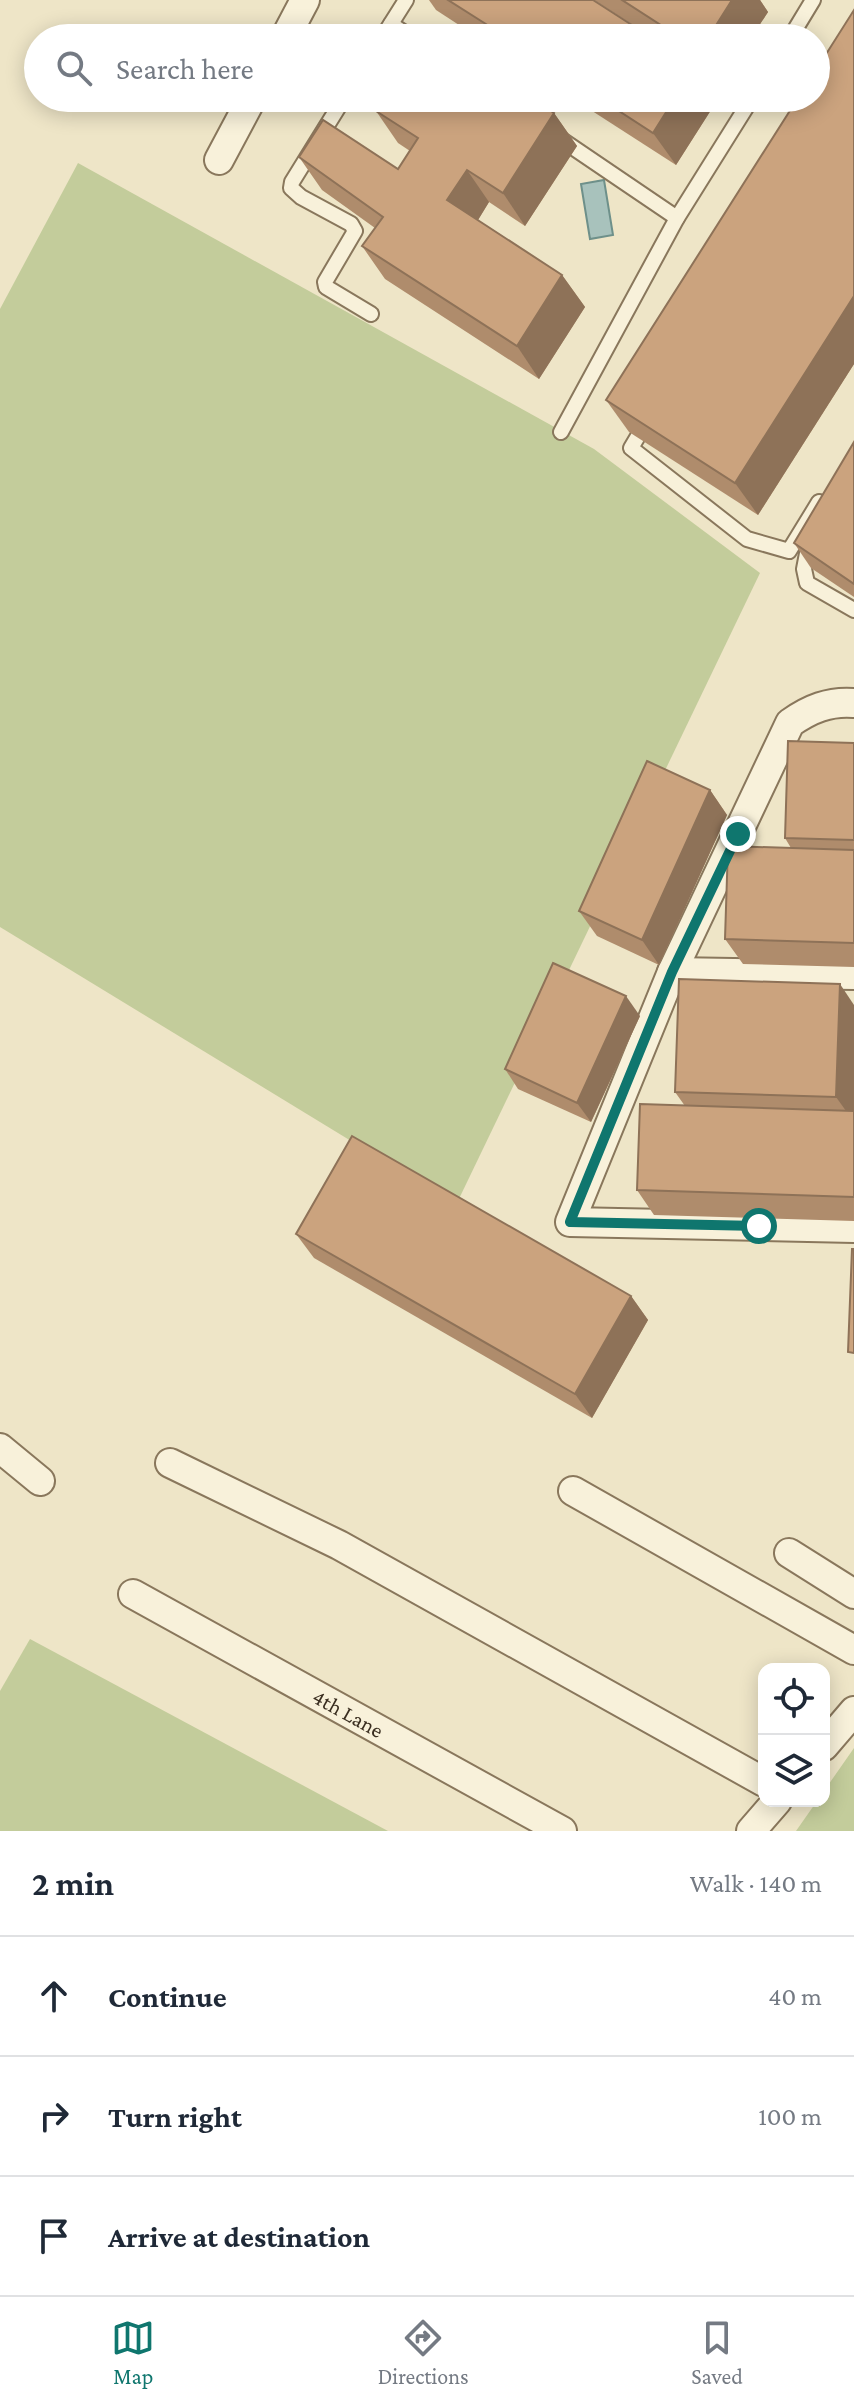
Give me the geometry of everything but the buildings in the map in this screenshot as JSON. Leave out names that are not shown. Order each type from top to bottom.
[{"type":"street","points":[[292,24],[305,0]]},
{"type":"street","points":[[219,160],[245,112]]},
{"type":"street","points":[[854,703],[839,702],[809,710],[790,723],[672,972],[570,1222],[854,1228]]},
{"type":"street","points":[[672,972],[854,975]]},
{"type":"street","points":[[0,1448],[40,1481]]},
{"type":"street","points":[[170,1463],[339,1545],[758,1779]]},
{"type":"street","points":[[573,1491],[854,1650]]},
{"type":"street","points":[[789,1553],[854,1594]]},
{"type":"street","name":"4th Lane","points":[[133,1594],[562,1831]]},
{"type":"street","points":[[830,1739],[854,1711]]},
{"type":"street","points":[[751,1831],[772,1807]]},
{"type":"lane","points":[[391,24],[406,0]]},
{"type":"lane","points":[[798,24],[813,0]]},
{"type":"lane","points":[[336,112],[291,188],[301,197],[351,224],[355,231],[325,282],[326,287],[371,314]]},
{"type":"lane","points":[[561,432],[677,218],[743,112]]},
{"type":"lane","points":[[551,132],[677,218]]},
{"type":"lane","points":[[656,408],[631,448],[747,539],[789,551],[830,484]]},
{"type":"lane","points":[[832,504],[810,540],[804,569],[807,583],[854,610]]},
{"type":"green space","points":[[78,163],[594,449],[760,573],[456,1205],[0,927],[0,309]]},
{"type":"green space","points":[[30,1639],[388,1831],[0,1831],[0,1691]]},
{"type":"green space","points":[[854,1748],[854,1831],[796,1831],[813,1807],[830,1807],[830,1782]]},
{"type":"water","points":[[604,180],[613,235],[590,239],[581,184]]},
{"type":"route","points":[[738,834],[672,972],[570,1222],[759,1226]]}]
